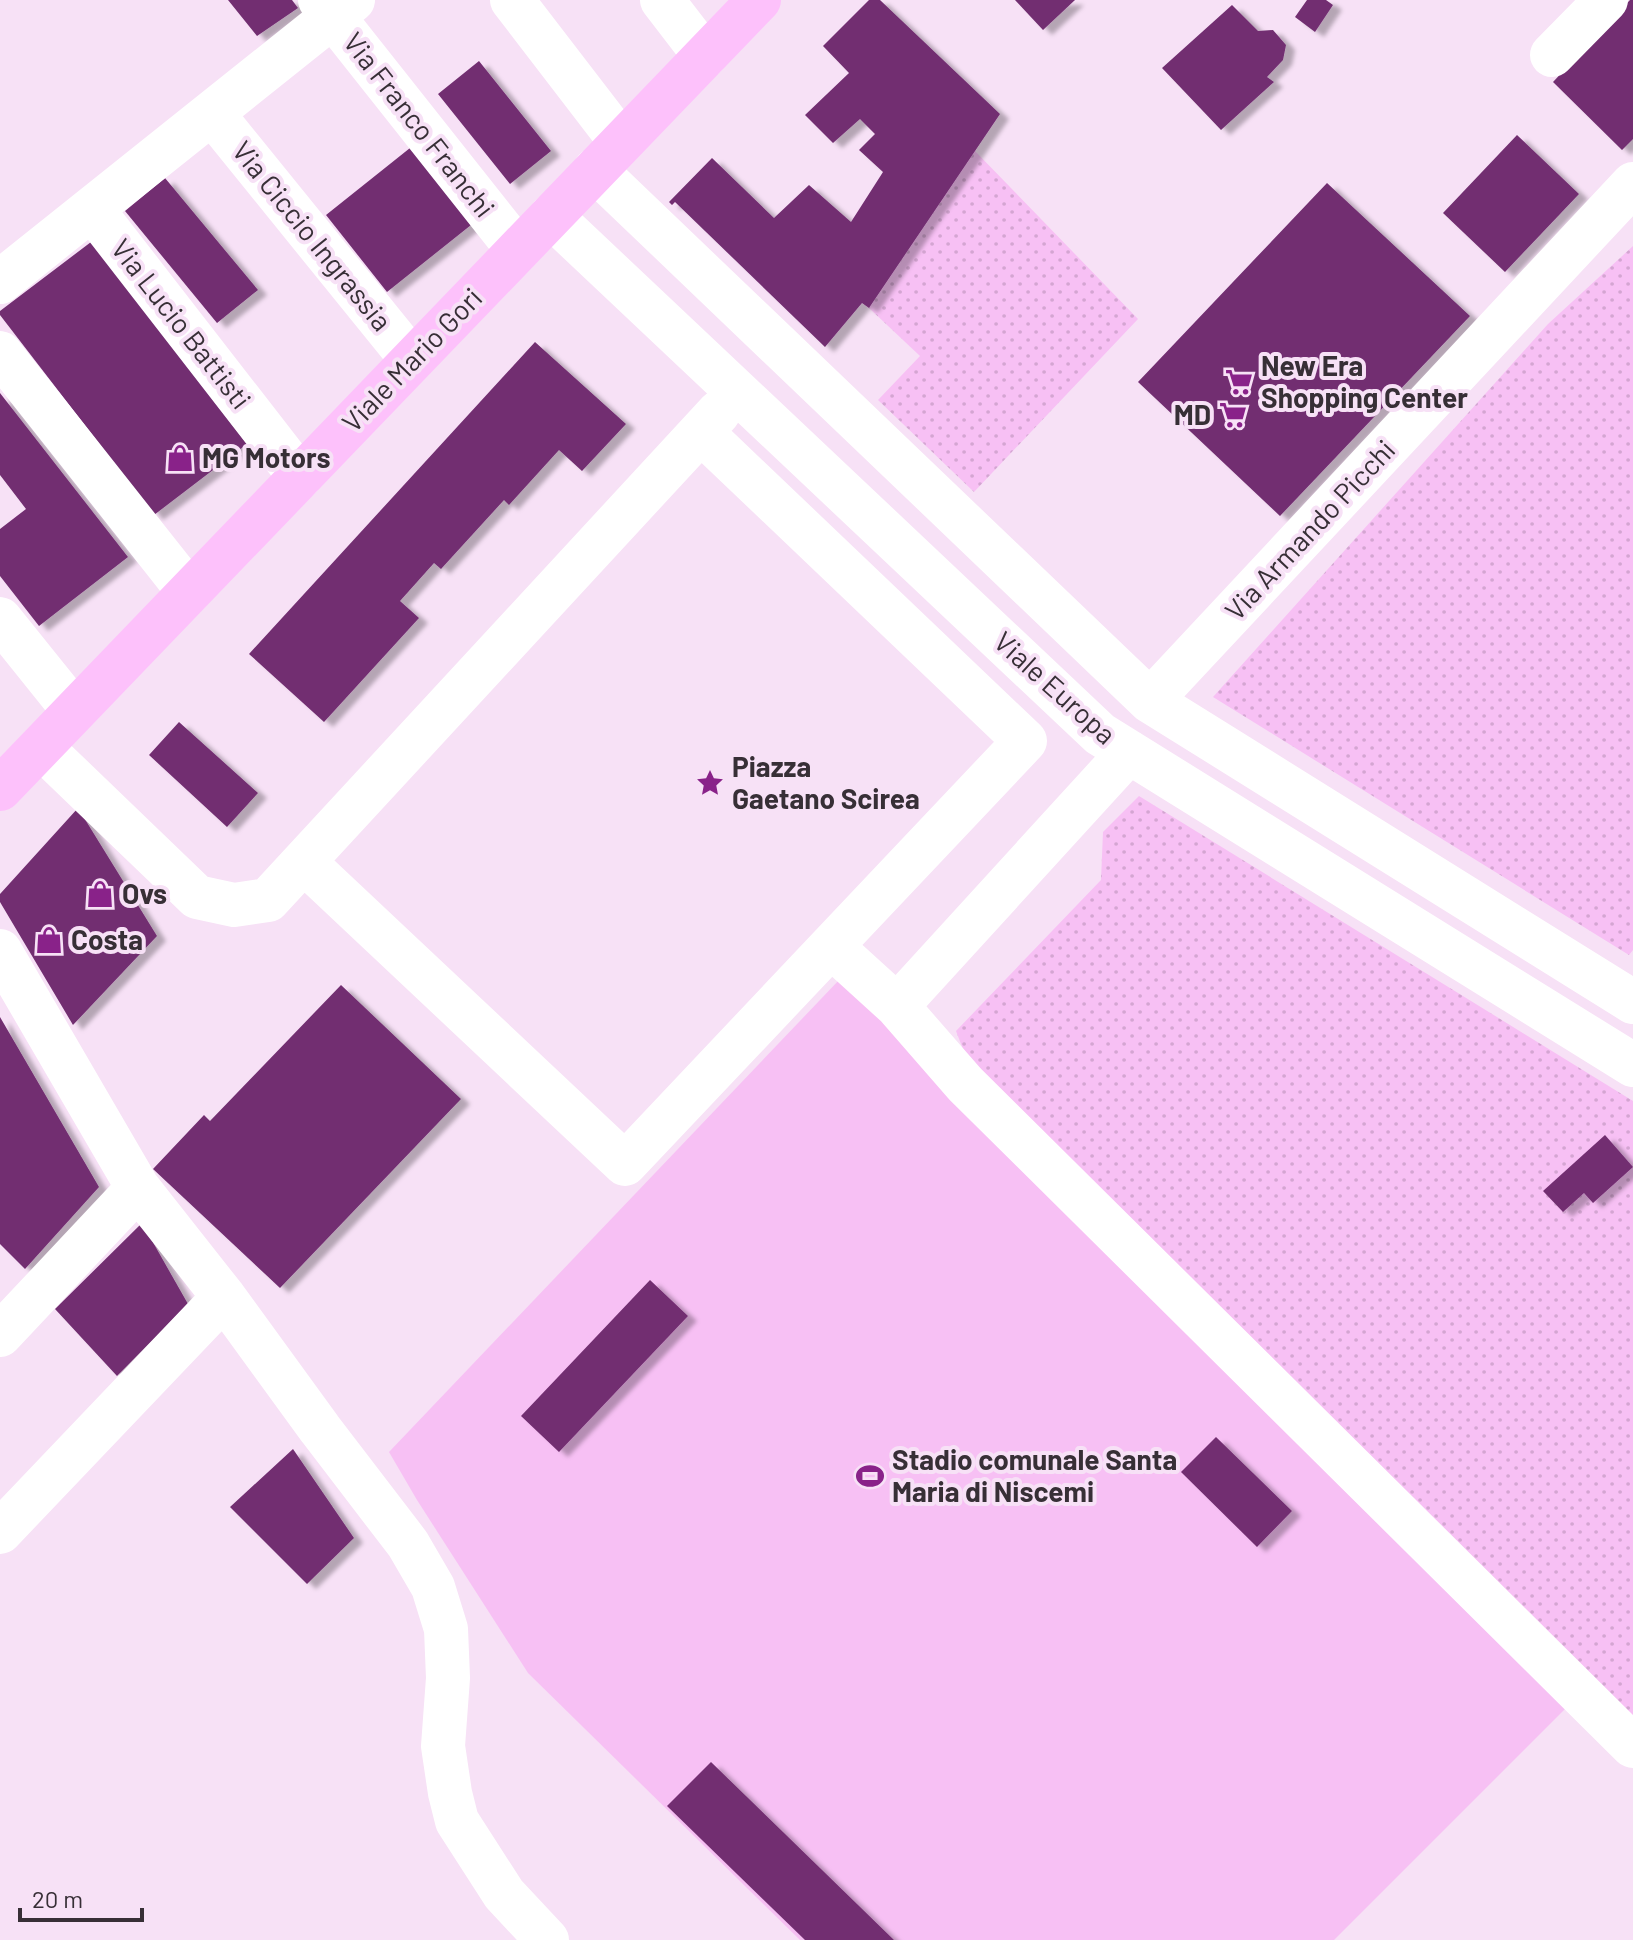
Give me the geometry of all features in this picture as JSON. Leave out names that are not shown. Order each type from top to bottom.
[{"type":"main road","name":"Viale Mario Gori","points":[[0,789],[759,0]]},
{"type":"street","name":"Viale Europa","points":[[512,0],[608,156],[1150,701],[1633,1002]]},
{"type":"street","points":[[662,0],[705,56]]},
{"type":"street","points":[[1552,55],[1606,0]]},
{"type":"street","points":[[0,282],[212,113],[335,5]]},
{"type":"street","name":"Via Franco Franchi","points":[[335,5],[518,250]]},
{"type":"street","name":"Via Ciccio Ingrassia","points":[[212,113],[412,360]]},
{"type":"street","name":"Via Armando Picchi","points":[[1150,701],[1633,184]]},
{"type":"street","name":"Via Lucio Battisti","points":[[92,209],[300,477]]},
{"type":"street","name":"Viale Europa","points":[[551,216],[1100,734],[1633,1065]]},
{"type":"street","points":[[0,353],[189,592]]},
{"type":"street","points":[[41,747],[197,897],[234,905],[268,900],[738,392]]},
{"type":"street","points":[[304,862],[625,1164],[1025,741],[701,432]]},
{"type":"street","points":[[0,619],[74,711]]},
{"type":"street","points":[[897,1006],[1129,752]]},
{"type":"street","points":[[831,946],[897,1006],[965,1084],[1633,1746]]},
{"type":"street","points":[[0,951],[138,1188],[224,1297],[408,1544],[433,1587],[446,1629],[448,1678],[443,1746],[457,1821],[504,1894],[547,1940]]},
{"type":"street","points":[[0,1335],[138,1188]]},
{"type":"street","points":[[0,1532],[224,1297]]},
{"type":"shaded area","points":[[975,151],[1138,319],[974,492],[878,400],[920,356],[869,308]]},
{"type":"shaded area","points":[[1633,246],[1633,950],[1629,955],[1213,697],[1548,324]]},
{"type":"shaded area","points":[[1139,796],[1633,1101],[1633,1734],[973,1075],[956,1031],[1101,880],[1103,832]]},
{"type":"shaded area","name":"Stadio comunale Santa Maria di Niscemi","points":[[840,979],[1568,1706],[1334,1940],[800,1940],[528,1673],[389,1452]]},
{"type":"building","points":[[228,0],[292,0],[298,8],[257,36]]},
{"type":"building","points":[[869,0],[880,0],[1000,114],[869,308],[862,303],[825,347],[675,202],[672,205],[669,202],[712,158],[774,218],[809,185],[851,222],[883,172],[859,150],[875,134],[860,119],[833,143],[805,115],[849,73],[823,46]]},
{"type":"building","points":[[1015,0],[1075,0],[1043,30]]},
{"type":"building","points":[[1307,0],[1326,0],[1333,5],[1315,32],[1295,17]]},
{"type":"building","points":[[1633,0],[1633,139],[1622,150],[1553,82]]},
{"type":"building","points":[[1232,5],[1258,31],[1273,30],[1286,45],[1283,60],[1267,77],[1274,82],[1221,130],[1162,68]]},
{"type":"building","points":[[479,61],[551,151],[510,184],[438,94]]},
{"type":"building","points":[[1517,135],[1579,194],[1505,272],[1443,213]]},
{"type":"building","points":[[410,148],[471,225],[387,292],[326,215]]},
{"type":"building","points":[[165,178],[258,290],[217,323],[125,211]]},
{"type":"building","points":[[1327,183],[1470,316],[1280,516],[1138,382]]},
{"type":"building","points":[[91,242],[247,444],[154,515],[0,315],[0,311]]},
{"type":"building","points":[[535,342],[626,424],[582,471],[559,450],[509,505],[504,500],[441,569],[434,563],[400,601],[419,618],[324,722],[249,654]]},
{"type":"building","points":[[0,393],[128,557],[39,626],[0,576],[0,529],[26,509],[0,475]]},
{"type":"building","points":[[179,722],[258,793],[227,827],[149,755]]},
{"type":"building","points":[[78,808],[157,936],[73,1025],[0,902],[0,894]]},
{"type":"building","points":[[341,985],[461,1099],[280,1288],[153,1169],[204,1115],[210,1121]]},
{"type":"building","points":[[0,1017],[99,1187],[25,1269],[0,1244]]},
{"type":"building","points":[[1605,1135],[1633,1167],[1593,1203],[1584,1193],[1563,1212],[1543,1191]]},
{"type":"building","points":[[142,1223],[188,1304],[117,1376],[55,1309]]},
{"type":"building","points":[[650,1280],[688,1316],[559,1452],[521,1416]]},
{"type":"building","points":[[1216,1437],[1292,1511],[1257,1547],[1181,1472]]},
{"type":"building","points":[[293,1449],[354,1538],[307,1584],[230,1507]]},
{"type":"building","points":[[711,1762],[894,1940],[805,1940],[667,1806]]},
{"type":"place","name":"New Era Shopping Center","points":[[1239,382]]},
{"type":"place","name":"MD","points":[[1233,415]]},
{"type":"place","name":"MG Motors","points":[[180,458]]},
{"type":"place","name":"Piazza Gaetano Scirea","points":[[710,783]]},
{"type":"place","name":"Ovs","points":[[100,894]]},
{"type":"place","name":"Costa","points":[[49,940]]},
{"type":"place","name":"Stadio comunale Santa Maria di Niscemi","points":[[870,1476]]}]
